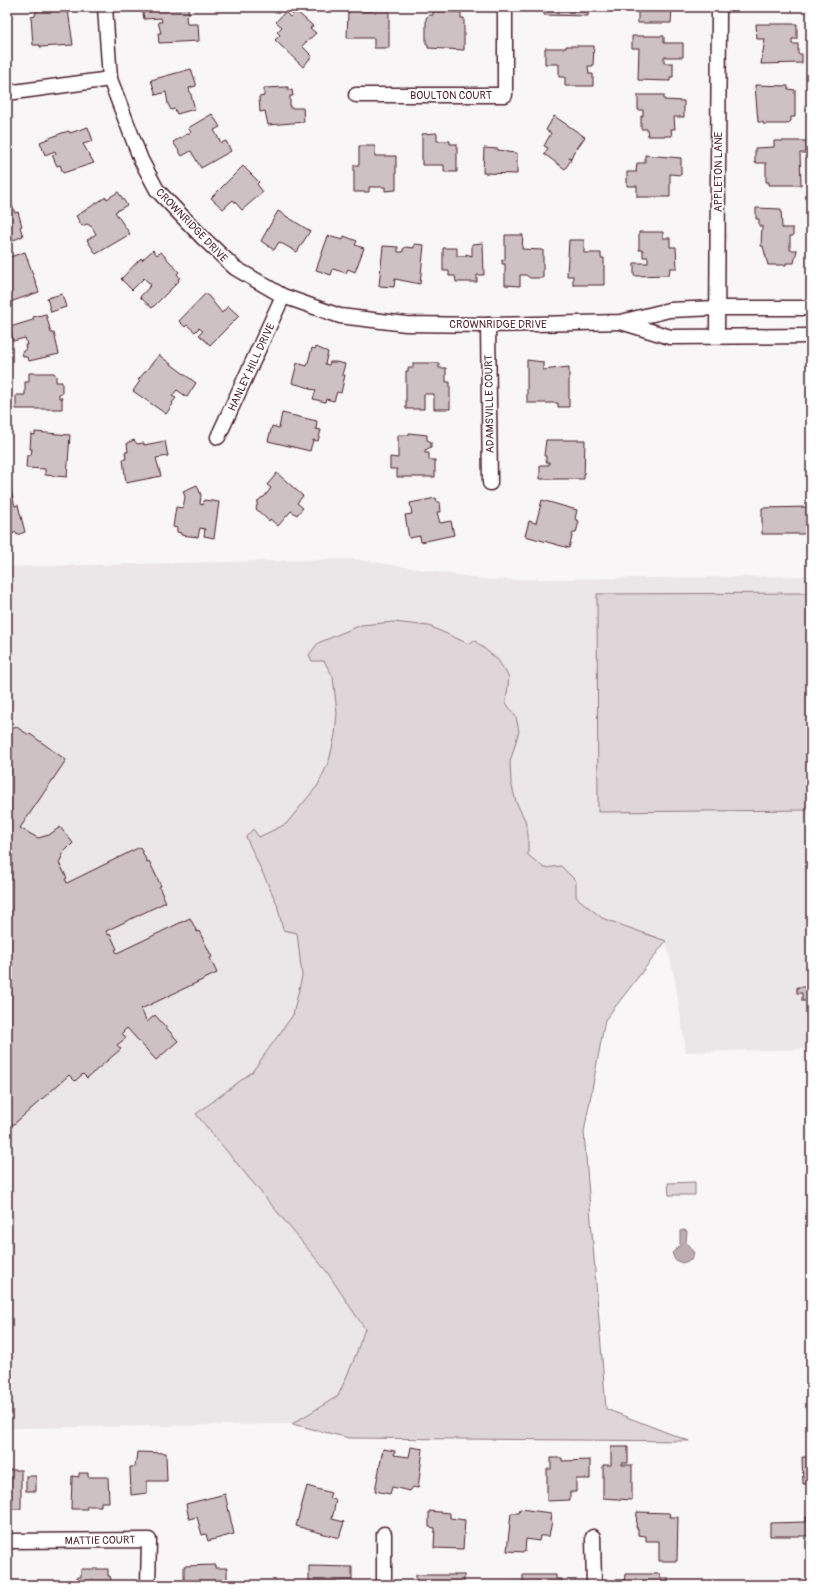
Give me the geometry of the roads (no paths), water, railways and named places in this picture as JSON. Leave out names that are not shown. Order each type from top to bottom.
[{"type":"street","name":"CROWNRIDGE DRIVE","points":[[105,7],[110,79],[141,160],[157,190],[203,238],[235,268],[283,296],[340,316],[375,322],[406,324],[488,325],[621,322],[669,310],[717,308],[811,308]]},
{"type":"street","name":"BOULTON COURT","points":[[356,95],[505,95],[505,7]]},
{"type":"street","name":"APPLETON LANE","points":[[717,336],[719,7]]},
{"type":"street","points":[[7,93],[110,79]]},
{"type":"street","name":"HANLEY HILL DRIVE","points":[[218,437],[283,296]]},
{"type":"street","name":"CROWNRIDGE DRIVE","points":[[621,322],[670,336],[811,336]]},
{"type":"street","name":"ADAMSVILLE COURT","points":[[488,325],[490,483]]},
{"type":"street","points":[[384,1534],[384,1585]]},
{"type":"street","points":[[594,1537],[594,1585]]},
{"type":"street","name":"MATTIE COURT","points":[[7,1541],[149,1540],[148,1585]]}]
